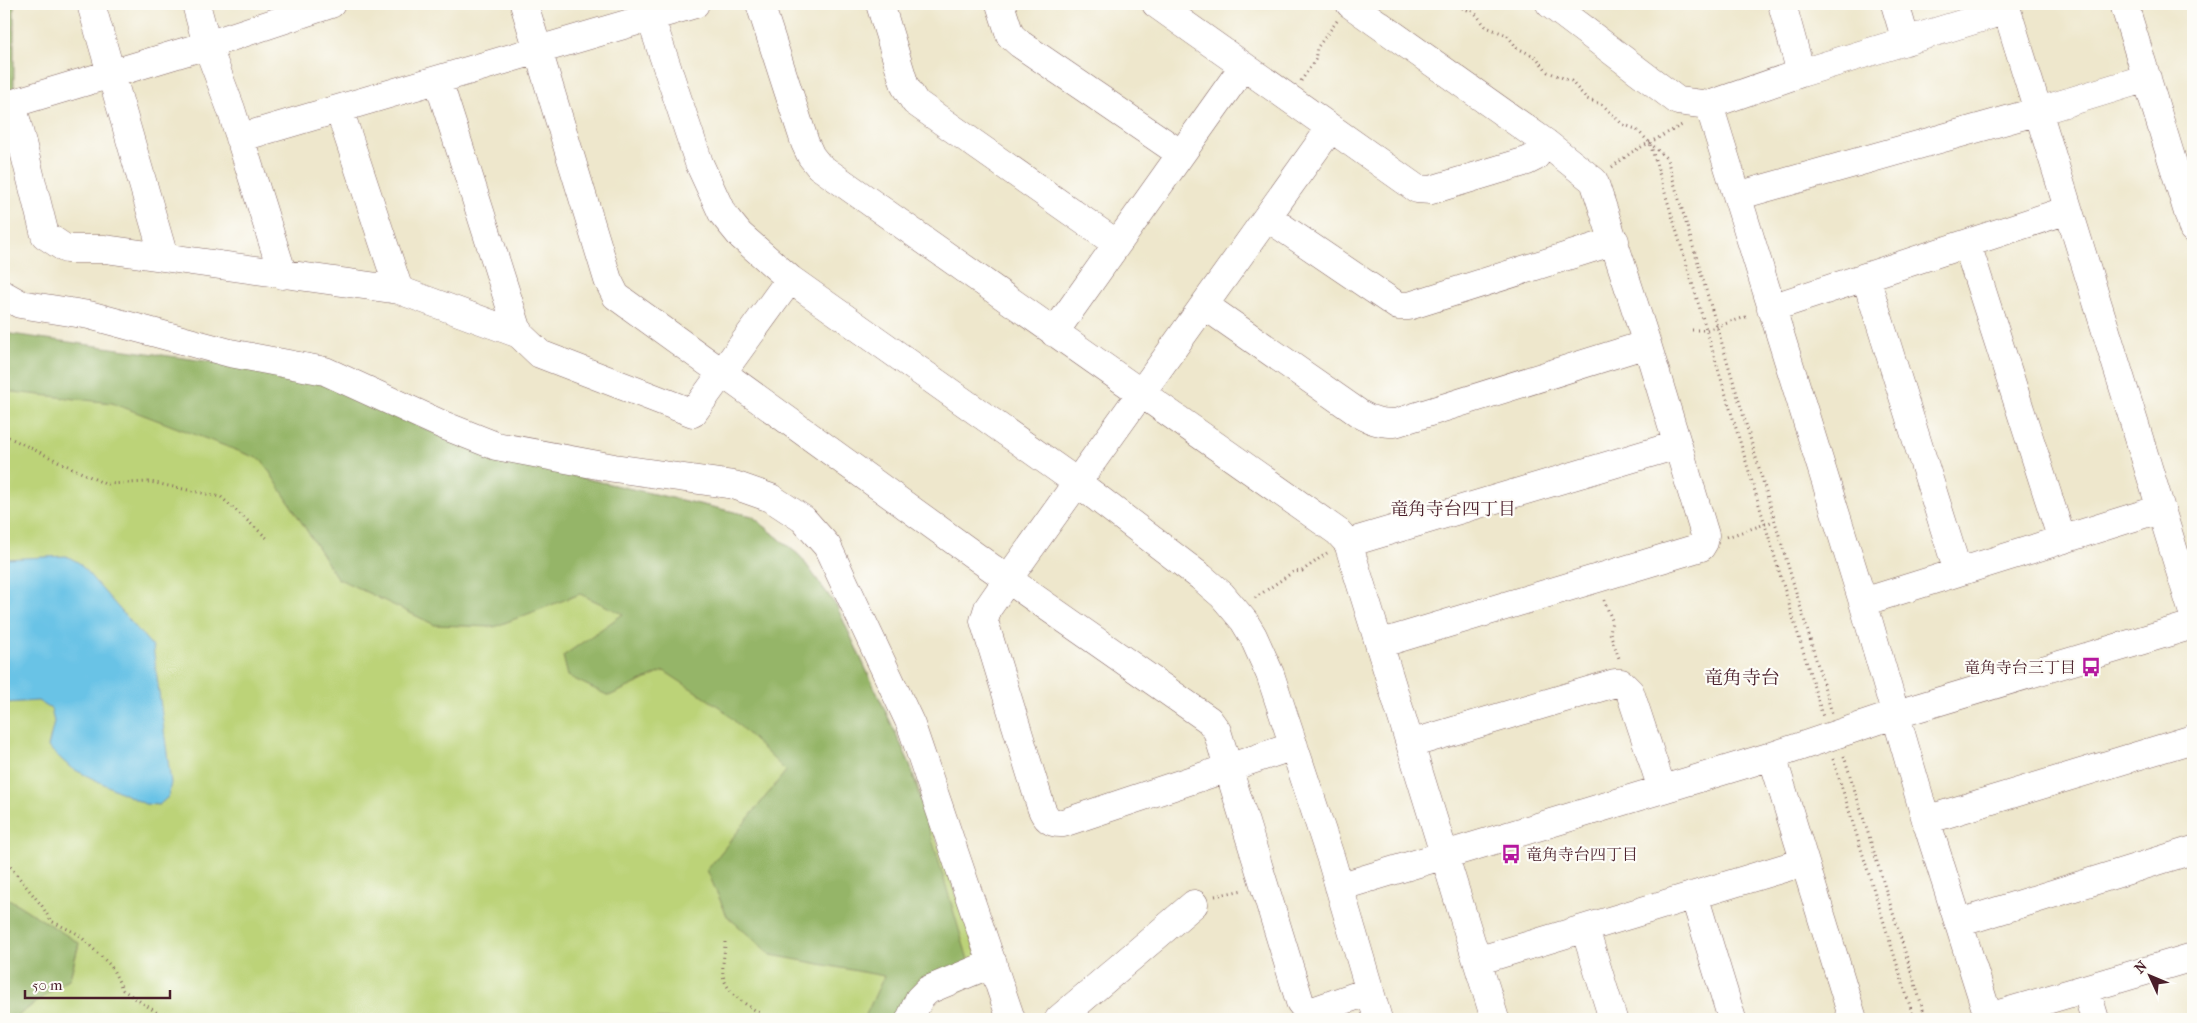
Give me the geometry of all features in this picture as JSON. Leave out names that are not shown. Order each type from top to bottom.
[{"type":"street","points":[[91,4],[164,257]]},
{"type":"street","points":[[196,4],[207,45],[231,109],[283,275]]},
{"type":"street","points":[[524,4],[611,289],[624,303],[722,374],[1209,720],[1217,731],[1300,1002],[1308,1010],[1313,1011],[1370,992]]},
{"type":"street","points":[[239,138],[539,50],[648,11],[695,4]]},
{"type":"street","points":[[760,4],[805,143],[811,156],[819,166],[1338,532],[1348,543],[1495,1019]]},
{"type":"street","points":[[880,4],[905,86],[915,102],[1117,244]]},
{"type":"street","points":[[1000,4],[1010,35],[1020,44],[1181,154]]},
{"type":"street","points":[[1156,4],[1417,189],[1424,191],[1527,161],[1535,157],[1546,143]]},
{"type":"street","points":[[1351,4],[1546,143],[1594,181],[1615,241],[1705,535],[1701,548],[1379,644]]},
{"type":"street","points":[[1550,4],[1678,101],[1709,105],[1801,73],[1906,41],[2006,7],[2193,614]]},
{"type":"street","points":[[1782,4],[1801,73]]},
{"type":"street","points":[[1895,4],[1906,41]]},
{"type":"street","points":[[2124,4],[2193,229]]},
{"type":"street","points":[[317,6],[207,45],[8,104],[45,234],[66,249],[105,249],[399,290],[519,334],[540,354],[692,413],[790,279]]},
{"type":"street","points":[[648,11],[699,163],[718,204],[740,235],[790,279],[1078,483],[1201,577],[1234,607],[1261,652],[1294,746],[1339,887],[1378,1019]]},
{"type":"street","points":[[1054,332],[1244,67]]},
{"type":"street","points":[[1737,196],[2039,112],[2146,78]]},
{"type":"street","points":[[438,80],[519,334]]},
{"type":"street","points":[[1709,105],[1897,714],[1926,820],[1989,1018],[2086,989],[2191,965]]},
{"type":"street","points":[[339,109],[399,290]]},
{"type":"street","points":[[1294,746],[1063,824],[1055,824],[1048,821],[1041,807],[984,622],[988,608],[1008,579],[1330,129]]},
{"type":"street","points":[[1771,308],[2068,210]]},
{"type":"street","points":[[1267,217],[1398,306],[1408,306],[1615,241]]},
{"type":"street","points":[[1967,244],[2062,540]]},
{"type":"street","points":[[1866,278],[1958,572]]},
{"type":"street","points":[[4,295],[20,304],[89,315],[230,353],[326,371],[442,425],[496,446],[614,468],[734,485],[772,498],[803,519],[827,546],[912,725],[1011,1019]]},
{"type":"street","points":[[1204,305],[1360,414],[1370,420],[1382,423],[1395,423],[1647,344]]},
{"type":"street","points":[[1348,543],[1677,445]]},
{"type":"street","points":[[1863,602],[2160,509]]},
{"type":"street","points":[[1339,887],[1772,756],[1897,714],[2193,626]]},
{"type":"street","points":[[1410,744],[1615,683],[1621,683],[1630,692],[1662,789]]},
{"type":"street","points":[[1926,820],[2193,739]]},
{"type":"street","points":[[1772,756],[1853,1019]]},
{"type":"street","points":[[1958,923],[2193,850]]},
{"type":"street","points":[[1477,961],[1804,862]]},
{"type":"street","points":[[1694,895],[1732,1019]]},
{"type":"street","points":[[1059,1019],[1202,901]]},
{"type":"street","points":[[1585,929],[1613,1019]]},
{"type":"street","points":[[910,1019],[920,999],[928,990],[993,963]]},
{"type":"street","points":[[2086,989],[2095,1019]]},
{"type":"path","points":[[1289,99],[1316,60],[1317,48],[1351,4]]},
{"type":"path","points":[[1453,4],[1475,13],[1486,27],[1507,35],[1517,48],[1536,57],[1548,72],[1571,81],[1587,100],[1603,105],[1622,124],[1636,129],[1660,150],[1667,159],[1833,719]]},
{"type":"path","points":[[1594,181],[1632,152],[1684,124]]},
{"type":"path","points":[[1650,143],[1824,722]]},
{"type":"path","points":[[1692,330],[1706,330],[1771,308]]},
{"type":"path","points":[[4,435],[105,484],[150,482],[221,497],[268,539]]},
{"type":"path","points":[[1704,542],[1715,541],[1774,521]]},
{"type":"path","points":[[1250,604],[1293,572],[1302,571],[1336,547],[1348,543]]},
{"type":"path","points":[[1596,579],[1612,620],[1610,633],[1622,668],[1621,683]]},
{"type":"path","points":[[1842,748],[1926,1019]]},
{"type":"path","points":[[1831,753],[1914,1019]]},
{"type":"path","points":[[4,859],[42,906],[51,921],[78,934],[110,966],[124,990],[159,1014],[175,1019]]},
{"type":"path","points":[[1202,901],[1245,889]]},
{"type":"path","points":[[725,942],[723,975],[731,990],[743,1002],[761,1014],[763,1019]]},
{"type":"green space","points":[[4,4],[14,4],[14,91],[4,93]]},
{"type":"green space","points":[[4,333],[489,457],[752,516],[800,556],[837,607],[909,762],[986,981],[922,1005],[916,1019],[13,1019],[70,978],[79,944],[4,896]]},
{"type":"green space","points":[[4,333],[227,364],[327,385],[489,457],[752,516],[800,556],[837,607],[909,762],[969,963],[919,978],[900,1019],[864,1019],[884,976],[771,955],[727,916],[707,870],[786,771],[721,708],[664,671],[609,696],[568,676],[563,656],[623,614],[580,594],[494,627],[435,625],[337,578],[262,460],[112,403],[4,391]]},
{"type":"green space","points":[[4,896],[79,943],[70,978],[13,1019],[4,1019]]},
{"type":"water","points":[[66,556],[78,562],[153,647],[171,783],[168,797],[159,805],[145,804],[71,768],[48,747],[54,722],[51,709],[38,701],[4,703],[4,559]]},
{"type":"place","name":"竜角寺台三丁目","points":[[2091,667]]},
{"type":"place","name":"竜角寺台四丁目","points":[[1511,854]]},
{"type":"district","name":"竜角寺台四丁目","points":[[1453,509]]},
{"type":"district","name":"竜角寺台","points":[[1742,678]]}]
